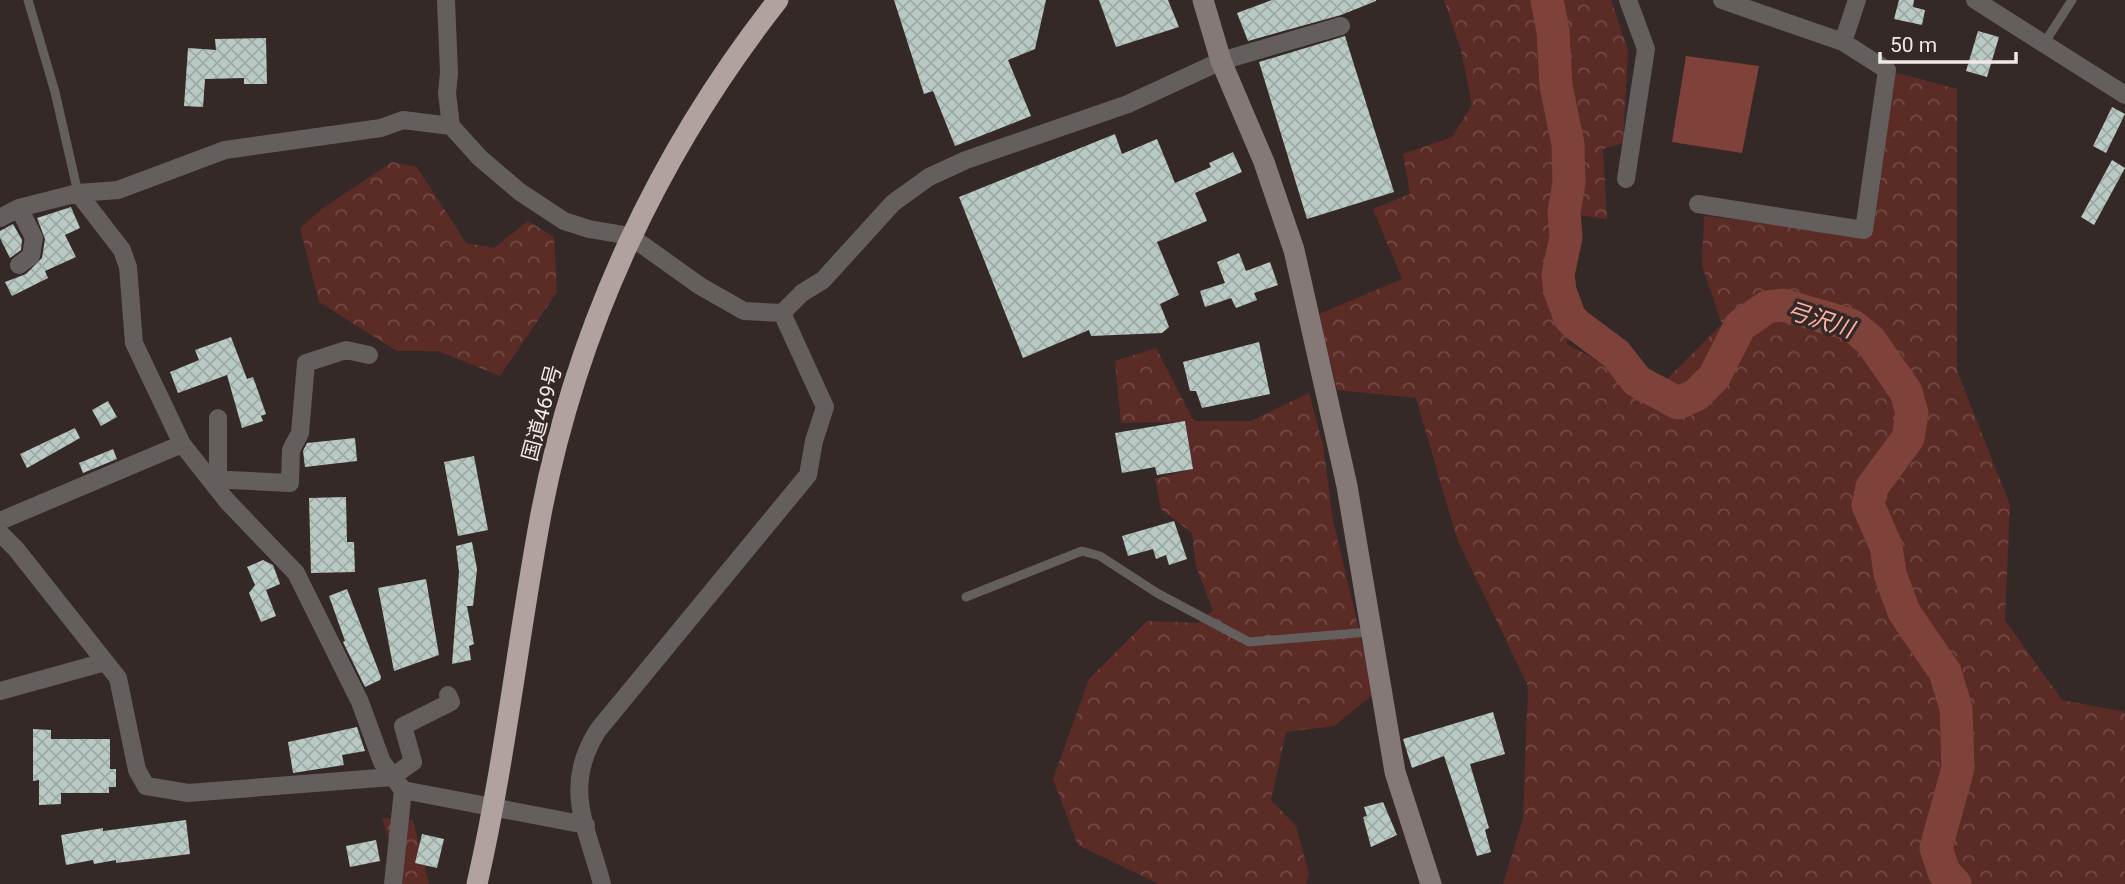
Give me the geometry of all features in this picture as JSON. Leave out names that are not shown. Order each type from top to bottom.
[{"type":"highway","name":"国道469号","points":[[477,884],[494,808],[541,512],[568,404],[595,321],[630,236],[693,119],[778,0]]},
{"type":"street","points":[[446,0],[449,73],[447,93],[451,126],[480,158],[520,192],[564,221],[589,229],[630,236],[699,286],[744,311],[782,313],[802,293],[823,280],[893,203],[929,177],[966,160],[1128,104],[1221,61],[1341,26]]},
{"type":"street","points":[[1203,0],[1221,61],[1264,162],[1294,250],[1347,486],[1369,632],[1395,772],[1431,884]]},
{"type":"street","points":[[1626,179],[1646,48],[1628,0]]},
{"type":"street","points":[[1698,204],[1864,230],[1887,70],[1843,42],[1722,0]]},
{"type":"street","points":[[1843,42],[1857,0]]},
{"type":"street","points":[[1975,0],[2125,94]]},
{"type":"street","points":[[0,218],[19,208],[78,193],[118,190],[225,150],[381,128],[403,120],[451,126]]},
{"type":"street","points":[[78,193],[122,250],[128,267],[134,343],[182,444],[296,573],[360,702],[382,762],[398,784]]},
{"type":"street","points":[[19,208],[34,238],[31,256],[19,265]]},
{"type":"street","points":[[602,884],[578,793],[578,771],[585,750],[598,730],[808,475],[814,441],[825,407],[782,313]]},
{"type":"street","points":[[214,479],[290,483],[291,450],[300,433],[306,363],[346,351],[369,355]]},
{"type":"street","points":[[214,479],[218,418]]},
{"type":"street","points":[[0,520],[182,444]]},
{"type":"street","points":[[0,533],[16,549],[118,678],[137,770],[146,786],[188,793],[398,784],[494,808],[586,825]]},
{"type":"street","points":[[0,691],[105,662]]},
{"type":"street","points":[[410,884],[394,878],[398,784],[413,762],[402,726],[451,702],[448,695]]},
{"type":"lane","points":[[28,0],[55,92],[78,193]]},
{"type":"lane","points":[[2045,42],[2063,10],[2072,0]]},
{"type":"lane","points":[[966,597],[1082,551],[1100,556],[1157,593],[1249,642],[1369,632]]},
{"type":"green space","points":[[1444,0],[1611,0],[1628,50],[1623,143],[1603,149],[1607,219],[1564,213],[1567,344],[1654,392],[1722,324],[1702,266],[1704,216],[1863,234],[1887,70],[1957,89],[1957,371],[2010,505],[2005,620],[2062,700],[2125,712],[2125,884],[1503,884],[1523,819],[1528,686],[1457,539],[1416,398],[1337,390],[1319,314],[1402,279],[1373,209],[1410,194],[1403,154],[1452,137],[1472,105],[1461,50]]},
{"type":"green space","points":[[392,162],[417,167],[466,243],[494,248],[528,221],[554,237],[557,292],[500,376],[438,351],[397,351],[319,302],[300,228],[323,208]]},
{"type":"green space","points":[[1156,348],[1194,421],[1251,421],[1309,393],[1323,445],[1333,520],[1374,694],[1334,726],[1286,732],[1271,800],[1296,826],[1309,874],[1306,884],[1159,884],[1078,845],[1053,779],[1089,679],[1147,621],[1198,623],[1213,610],[1196,566],[1192,533],[1161,509],[1155,479],[1193,469],[1185,422],[1121,423],[1115,361]]},
{"type":"green space","points":[[382,818],[413,820],[429,884],[386,884],[394,858]]},
{"type":"shaded area","points":[[1686,56],[1759,66],[1742,153],[1672,142]]},
{"type":"building","points":[[894,0],[1046,0],[1035,49],[1008,60],[1031,116],[955,146],[933,91],[924,94]]},
{"type":"building","points":[[1099,0],[1168,0],[1179,27],[1116,47]]},
{"type":"building","points":[[1272,0],[1376,1],[1341,15],[1248,41],[1237,13]]},
{"type":"building","points":[[1899,0],[1914,0],[1913,7],[1925,10],[1922,25],[1894,19]]},
{"type":"building","points":[[1978,31],[1999,37],[1987,77],[1966,71]]},
{"type":"building","points":[[1345,36],[1394,192],[1307,219],[1259,62]]},
{"type":"building","points":[[266,38],[267,84],[244,84],[244,78],[205,79],[203,107],[184,106],[188,48],[216,50],[215,39]]},
{"type":"building","points":[[2112,107],[2125,114],[2106,153],[2093,146]]},
{"type":"building","points":[[1115,134],[1122,154],[1157,139],[1175,183],[1211,167],[1209,163],[1233,152],[1242,172],[1195,193],[1207,221],[1157,242],[1179,295],[1160,304],[1169,327],[1162,333],[1091,336],[1089,330],[1023,358],[959,197]]},
{"type":"building","points":[[2112,160],[2125,168],[2094,225],[2081,217]]},
{"type":"building","points":[[71,207],[80,228],[65,235],[76,257],[45,271],[48,278],[12,296],[5,282],[26,274],[42,258],[45,239],[37,218]]},
{"type":"building","points":[[13,224],[22,240],[21,250],[10,258],[0,238],[0,231]]},
{"type":"building","points":[[1239,253],[1246,271],[1270,262],[1278,285],[1254,293],[1257,300],[1236,308],[1231,298],[1205,307],[1200,291],[1225,283],[1217,262]]},
{"type":"building","points":[[231,337],[247,379],[253,377],[266,414],[261,416],[263,421],[242,428],[227,375],[178,393],[170,372],[199,360],[195,350]]},
{"type":"building","points":[[1259,342],[1270,394],[1202,408],[1196,391],[1190,391],[1183,362]]},
{"type":"building","points":[[108,401],[117,417],[101,426],[92,410]]},
{"type":"building","points":[[1185,421],[1193,469],[1157,475],[1155,467],[1122,473],[1115,433]]},
{"type":"building","points":[[75,428],[80,438],[27,468],[20,454]]},
{"type":"building","points":[[355,438],[357,461],[305,467],[303,451],[307,443]]},
{"type":"building","points":[[113,449],[117,459],[83,473],[79,463]]},
{"type":"building","points":[[474,456],[488,530],[458,536],[444,462]]},
{"type":"building","points":[[346,497],[347,542],[354,542],[355,572],[311,573],[309,498]]},
{"type":"building","points":[[1174,521],[1187,559],[1169,565],[1166,555],[1156,559],[1153,549],[1128,556],[1122,536]]},
{"type":"building","points":[[472,542],[477,569],[473,606],[467,606],[474,644],[469,646],[471,660],[452,664],[459,572],[456,546]]},
{"type":"building","points":[[263,560],[273,565],[280,584],[266,590],[276,616],[261,622],[249,593],[255,585],[247,567]]},
{"type":"building","points":[[426,579],[439,655],[394,671],[378,588]]},
{"type":"building","points":[[347,589],[381,677],[365,687],[343,642],[345,641],[329,596]]},
{"type":"building","points":[[1493,712],[1505,754],[1470,764],[1489,828],[1485,830],[1491,852],[1477,856],[1444,756],[1412,768],[1403,739]]},
{"type":"building","points":[[357,727],[365,751],[342,755],[344,765],[293,773],[288,742]]},
{"type":"building","points":[[33,729],[51,730],[51,739],[110,739],[110,769],[116,769],[116,787],[109,787],[109,793],[61,793],[61,804],[39,805],[39,780],[33,781]]},
{"type":"building","points":[[1383,802],[1397,835],[1371,847],[1363,817],[1367,816],[1364,807]]},
{"type":"building","points":[[186,820],[190,854],[116,863],[116,860],[94,864],[93,860],[66,865],[61,835]]},
{"type":"building","points":[[422,834],[444,839],[437,868],[415,863]]},
{"type":"building","points":[[376,840],[380,861],[350,867],[346,846]]},
{"type":"waterway","name":"弓沢川","points":[[1547,0],[1553,31],[1556,86],[1568,144],[1569,183],[1564,212],[1566,237],[1558,275],[1560,291],[1570,318],[1616,354],[1637,381],[1678,403],[1696,395],[1714,377],[1740,326],[1767,307],[1783,305],[1851,325],[1870,340],[1906,392],[1912,413],[1908,438],[1872,487],[1868,505],[1886,546],[1890,574],[1904,612],[1945,672],[1956,708],[1958,768],[1936,848],[1944,872],[1955,884]]}]
